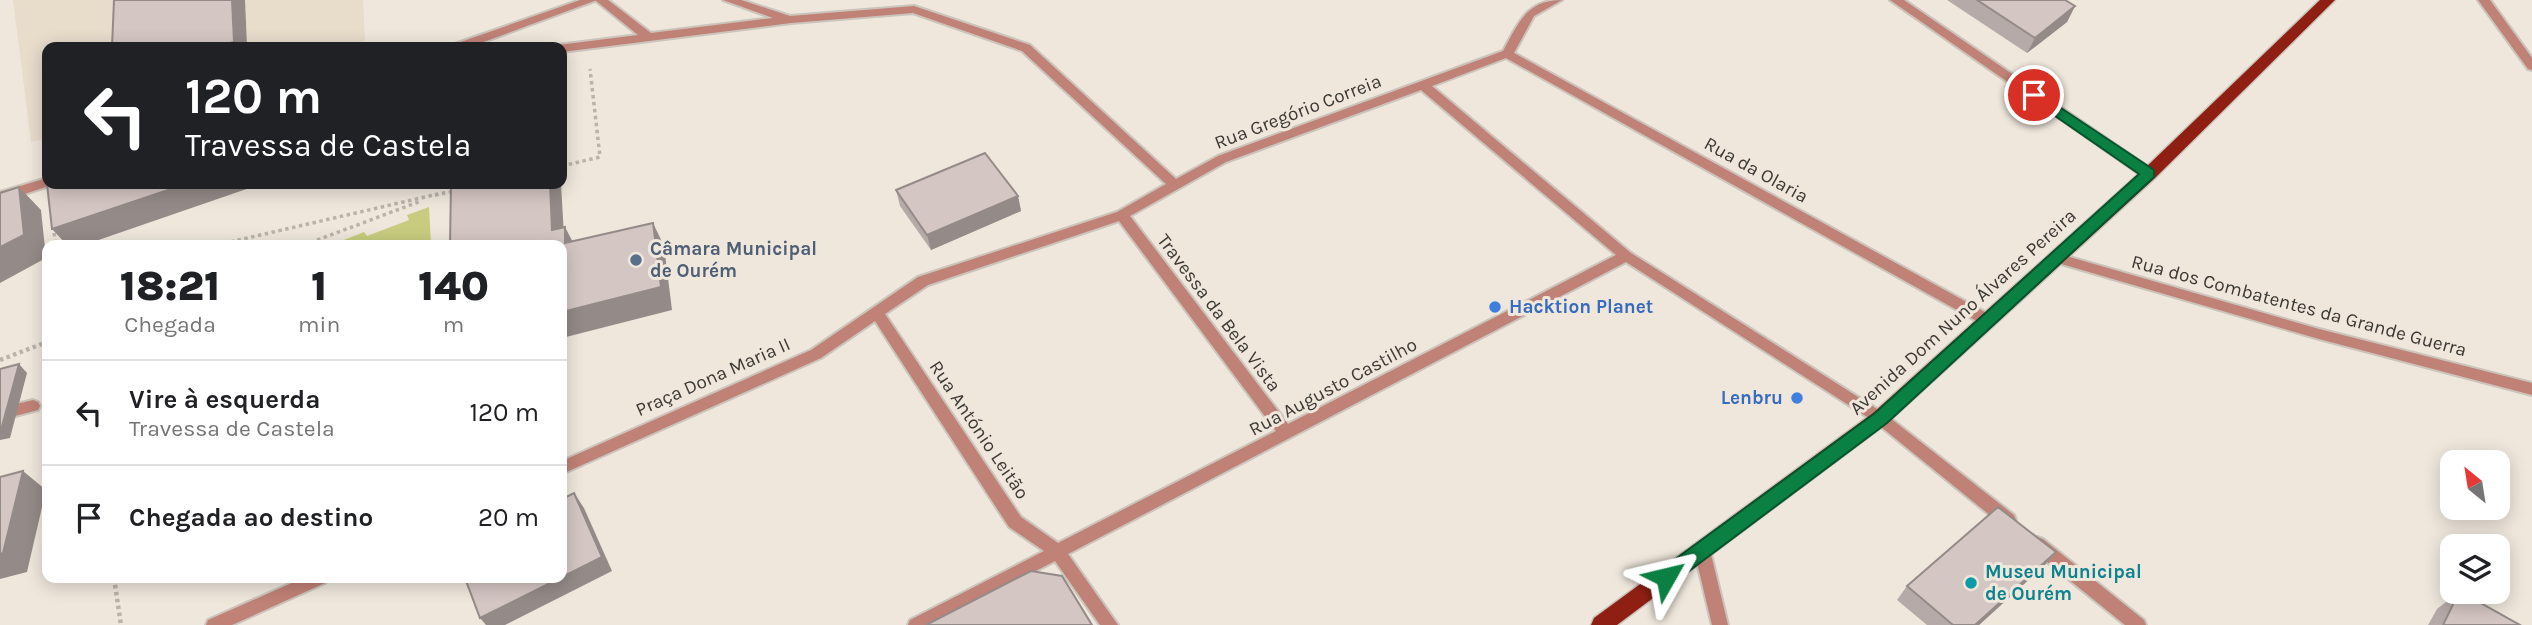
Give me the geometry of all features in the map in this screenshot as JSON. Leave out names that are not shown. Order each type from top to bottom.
[{"type":"main road","name":"Avenida Dom Nuno Álvares Pereira","points":[[1601,625],[1881,418],[2149,174],[2328,0]]},
{"type":"street","points":[[473,42],[591,0]]},
{"type":"street","points":[[601,0],[647,36]]},
{"type":"street","points":[[731,0],[791,19]]},
{"type":"street","points":[[1507,54],[1530,14],[1556,0]]},
{"type":"street","points":[[1896,0],[2149,174]]},
{"type":"street","points":[[2484,0],[2532,66]]},
{"type":"street","points":[[567,47],[791,19],[914,9],[1026,48],[1175,185]]},
{"type":"street","name":"Rua Gregório Correia","points":[[876,312],[923,281],[1122,215],[1222,159],[1507,54]]},
{"type":"street","name":"Rua da Olaria","points":[[1507,54],[1987,320]]},
{"type":"street","points":[[1423,85],[1626,256],[1881,418],[2138,625]]},
{"type":"street","points":[[0,197],[42,184]]},
{"type":"street","name":"Travessa da Bela Vista","points":[[1122,215],[1286,433]]},
{"type":"street","name":"Rua Augusto Castilho","points":[[916,625],[1626,256]]},
{"type":"street","name":"Rua dos Combatentes da Grande Guerra","points":[[2056,258],[2319,334],[2532,389]]},
{"type":"street","name":"Praça Dona Maria II","points":[[567,466],[816,354],[876,312]]},
{"type":"street","name":"Rua António Leitão","points":[[876,312],[1015,522],[1058,552],[1110,625]]},
{"type":"street","points":[[0,414],[33,406]]},
{"type":"street","points":[[1702,550],[1720,625]]},
{"type":"street","points":[[214,625],[308,583]]},
{"type":"path","points":[[567,165],[600,157],[597,116],[591,103]]},
{"type":"path","points":[[239,240],[461,189]]},
{"type":"path","points":[[317,240],[438,194]]},
{"type":"path","points":[[52,220],[55,240]]},
{"type":"path","points":[[0,360],[42,344]]},
{"type":"path","points":[[115,583],[121,625]]},
{"type":"shaded area","points":[[13,0],[363,0],[365,41],[362,42],[42,42],[42,139],[31,142]]},
{"type":"green space","points":[[429,207],[431,240],[344,240],[364,232],[367,236],[409,220],[407,215]]},
{"type":"building","points":[[114,0],[232,0],[234,42],[112,42]]},
{"type":"building","points":[[1977,0],[2065,0],[2075,6],[2035,38]]},
{"type":"building","points":[[985,153],[1018,196],[927,235],[896,190]]},
{"type":"building","points":[[19,187],[24,235],[0,247],[0,193]]},
{"type":"building","points":[[48,189],[171,189],[52,229]]},
{"type":"building","name":"Câmara Municipal de Ourém","points":[[451,189],[550,189],[552,230],[565,227],[565,240],[450,240]]},
{"type":"building","name":"Câmara Municipal de Ourém","points":[[653,223],[661,287],[567,311],[567,243]]},
{"type":"building","points":[[19,364],[1,430],[0,430],[0,369]]},
{"type":"building","points":[[23,471],[3,553],[0,554],[0,477]]},
{"type":"building","points":[[574,493],[602,557],[567,574],[567,496]]},
{"type":"building","name":"Museu Municipal de Ourém","points":[[1998,507],[2056,552],[1975,625],[1953,625],[1907,586]]},
{"type":"building","points":[[1031,571],[1062,576],[1092,625],[926,625]]},
{"type":"building","points":[[467,583],[550,583],[480,618]]},
{"type":"building","points":[[2453,604],[2482,604],[2520,625],[2443,625]]},
{"type":"place","name":"Câmara Municipal de Ourém","points":[[636,260]]},
{"type":"place","name":"Hacktion Planet","points":[[1495,307]]},
{"type":"place","name":"Lenbru","points":[[1797,398]]},
{"type":"place","name":"Museu Municipal de Ourém","points":[[1971,583]]},
{"type":"route","points":[[1666,577],[1881,418],[2149,174],[2034,95]]}]
